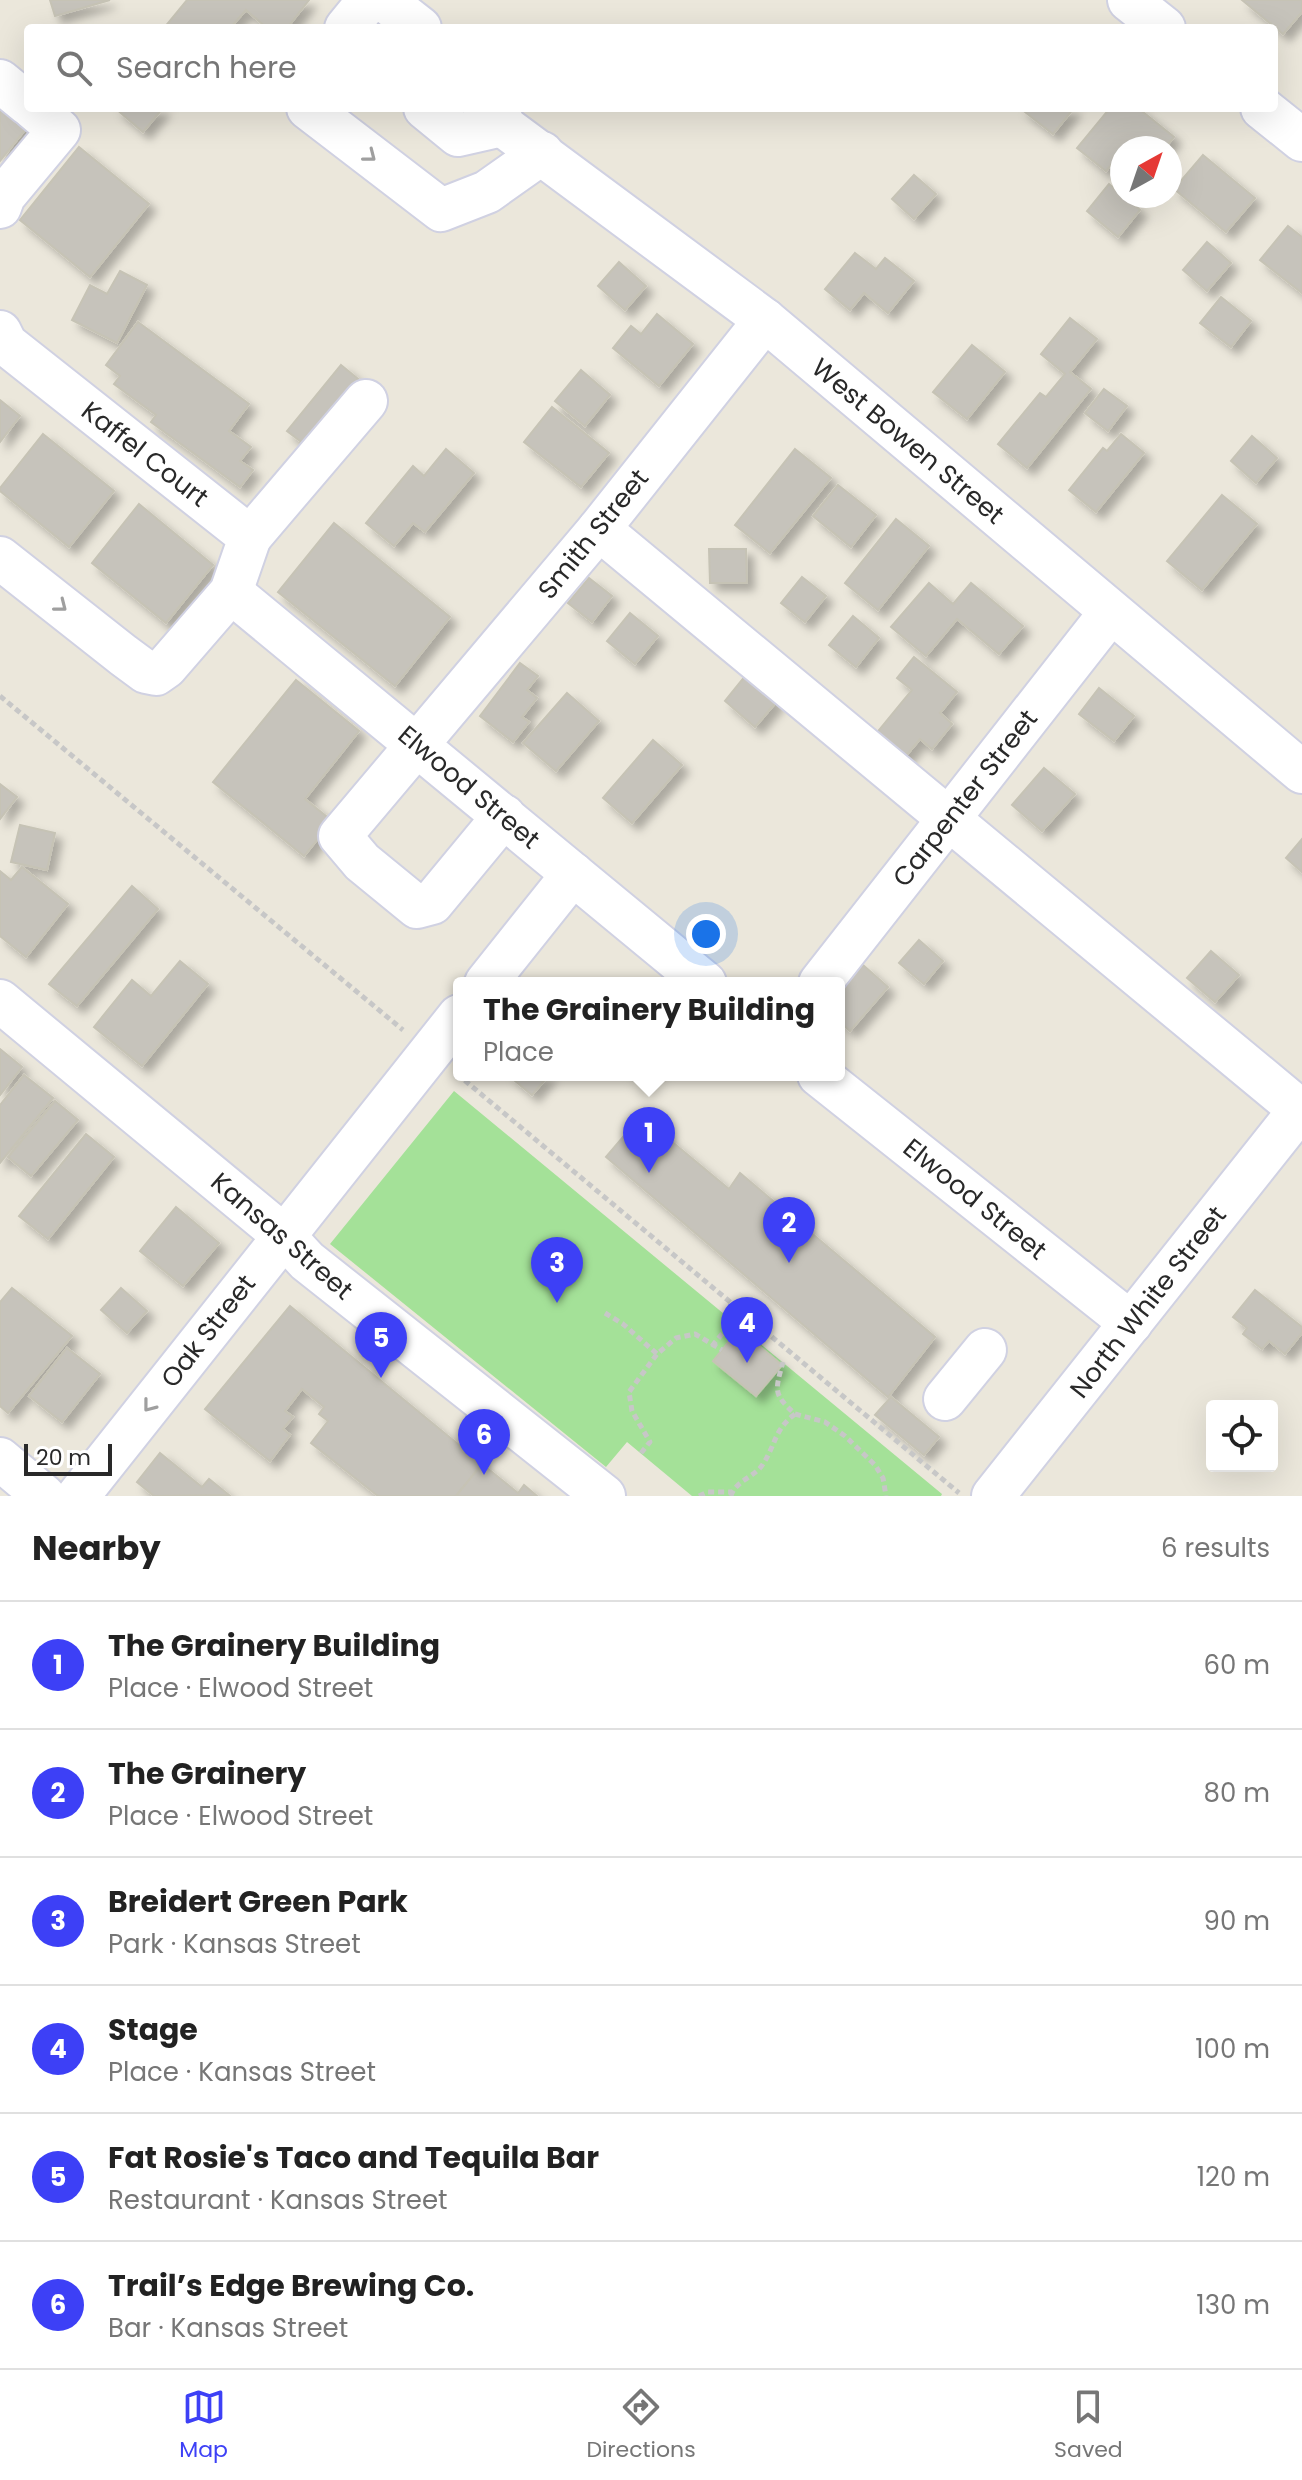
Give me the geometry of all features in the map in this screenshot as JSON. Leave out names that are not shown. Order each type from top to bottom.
[{"type":"street","points":[[349,24],[369,0]]},
{"type":"street","points":[[384,0],[415,24]]},
{"type":"street","points":[[1129,0],[1159,24]]},
{"type":"street","points":[[0,81],[24,101]]},
{"type":"street","points":[[1,199],[59,130],[37,112]]},
{"type":"street","points":[[313,112],[441,210],[487,192],[542,153]]},
{"type":"street","points":[[430,112],[458,135],[500,116]]},
{"type":"street","points":[[1267,112],[1302,140]]},
{"type":"street","name":"West Bowen Street","points":[[500,116],[542,153],[765,320],[1302,772]]},
{"type":"street","name":"Smith Street","points":[[504,816],[432,903],[417,907],[362,862],[340,836],[599,529],[765,320]]},
{"type":"street","name":"Kaffel Court","points":[[0,332],[6,344],[250,537]]},
{"type":"street","points":[[0,558],[123,655],[146,672],[156,674],[166,667],[231,592],[250,537],[366,401]]},
{"type":"street","points":[[599,529],[1301,1109]]},
{"type":"street","name":"Elwood Street","points":[[231,592],[698,977]]},
{"type":"street","name":"Carpenter Street","points":[[825,977],[1110,613]]},
{"type":"street","points":[[491,977],[573,874]]},
{"type":"street","name":"Kansas Street","points":[[0,1001],[283,1235],[307,1261],[604,1496]]},
{"type":"street","name":"Oak Street","points":[[78,1496],[453,1023]]},
{"type":"street","name":"Elwood Street","points":[[827,1081],[1131,1323]]},
{"type":"street","name":"North White Street","points":[[993,1496],[1301,1109]]},
{"type":"street","points":[[945,1399],[985,1350]]},
{"type":"street","points":[[0,1459],[44,1496]]},
{"type":"path","points":[[0,696],[453,1071]]},
{"type":"path","points":[[465,1081],[951,1487]]},
{"type":"path","points":[[712,1346],[741,1311]]},
{"type":"path","points":[[605,1313],[623,1324],[657,1354]]},
{"type":"path","points":[[641,1453],[650,1442],[632,1411],[629,1392],[657,1354],[676,1338],[695,1334],[722,1350]]},
{"type":"path","points":[[783,1362],[775,1389],[780,1401],[795,1414],[825,1422],[845,1436],[875,1465],[883,1478],[886,1496]]},
{"type":"path","points":[[699,1496],[708,1492],[731,1494],[762,1466],[782,1424],[795,1414]]},
{"type":"green space","points":[[454,1091],[941,1496],[692,1496],[627,1442],[606,1467],[330,1244]]},
{"type":"building","points":[[50,0],[110,0],[55,16]]},
{"type":"building","points":[[187,0],[309,0],[290,24],[262,24],[246,10],[234,24],[167,24]]},
{"type":"building","points":[[1242,0],[1302,0],[1302,12],[1283,34],[1278,30],[1278,24],[1271,24]]},
{"type":"building","points":[[0,93],[33,120],[0,161]]},
{"type":"building","points":[[120,112],[160,112],[143,132]]},
{"type":"building","points":[[1025,112],[1071,112],[1053,134]]},
{"type":"building","points":[[1107,112],[1143,112],[1173,136],[1110,136],[1110,166],[1106,171],[1077,148]]},
{"type":"building","points":[[79,147],[149,204],[90,277],[20,220]]},
{"type":"building","points":[[1203,155],[1255,198],[1226,232],[1182,196],[1182,180]]},
{"type":"building","points":[[914,175],[936,194],[914,219],[892,199]]},
{"type":"building","points":[[1109,184],[1110,208],[1140,210],[1118,237],[1087,211]]},
{"type":"building","points":[[1288,226],[1302,237],[1302,293],[1260,260]]},
{"type":"building","points":[[1207,242],[1231,263],[1207,291],[1183,270]]},
{"type":"building","points":[[855,253],[876,269],[885,258],[914,281],[888,313],[864,293],[850,310],[825,289]]},
{"type":"building","points":[[619,262],[646,286],[625,310],[598,286]]},
{"type":"building","points":[[120,271],[147,285],[117,343],[72,320],[90,285],[107,294]]},
{"type":"building","points":[[1221,297],[1251,321],[1231,347],[1200,323]]},
{"type":"building","points":[[657,314],[693,344],[659,386],[613,348],[631,326],[641,334]]},
{"type":"building","points":[[1070,318],[1097,339],[1070,372],[1091,389],[1027,468],[998,444],[1040,393],[1046,397],[1065,374],[1041,354]]},
{"type":"building","points":[[138,322],[249,404],[229,431],[251,447],[240,461],[253,470],[240,487],[151,422],[156,415],[114,384],[120,376],[106,365]]},
{"type":"building","points":[[972,345],[1005,372],[967,419],[933,392]]},
{"type":"building","points":[[341,365],[368,387],[304,444],[287,431]]},
{"type":"building","points":[[581,370],[610,395],[585,426],[555,401]]},
{"type":"building","points":[[1104,389],[1127,406],[1108,431],[1085,413]]},
{"type":"building","points":[[0,400],[20,416],[0,442]]},
{"type":"building","points":[[552,407],[609,453],[581,487],[524,442]]},
{"type":"building","points":[[43,434],[114,491],[69,547],[0,491]]},
{"type":"building","points":[[1121,434],[1144,453],[1096,512],[1069,490],[1103,448],[1107,451]]},
{"type":"building","points":[[1252,436],[1277,458],[1256,483],[1231,461]]},
{"type":"building","points":[[446,449],[474,473],[425,532],[413,523],[394,546],[366,523],[413,466],[424,476]]},
{"type":"building","points":[[795,449],[831,478],[770,553],[735,525]]},
{"type":"building","points":[[838,485],[876,515],[851,547],[813,516]]},
{"type":"building","points":[[1222,495],[1257,524],[1202,590],[1167,561]]},
{"type":"building","points":[[139,504],[213,565],[166,623],[92,563]]},
{"type":"building","points":[[896,519],[929,546],[878,610],[845,583]]},
{"type":"building","points":[[334,523],[450,617],[395,686],[278,592]]},
{"type":"building","points":[[709,549],[746,549],[747,583],[710,583]]},
{"type":"building","points":[[802,577],[826,596],[805,622],[781,603]]},
{"type":"building","points":[[589,578],[612,596],[592,622],[568,603]]},
{"type":"building","points":[[929,583],[953,604],[971,583],[1023,626],[999,654],[957,619],[926,656],[891,627]]},
{"type":"building","points":[[630,613],[658,636],[635,664],[607,641]]},
{"type":"building","points":[[853,616],[879,638],[856,667],[829,645]]},
{"type":"building","points":[[914,657],[957,692],[940,713],[952,724],[932,749],[920,739],[899,764],[870,741],[912,690],[897,678]]},
{"type":"building","points":[[520,663],[538,676],[527,690],[537,698],[522,717],[529,722],[513,742],[480,716]]},
{"type":"building","points":[[746,675],[777,701],[755,727],[725,701]]},
{"type":"building","points":[[296,680],[359,731],[305,799],[332,821],[304,856],[213,782]]},
{"type":"building","points":[[1099,688],[1134,716],[1114,741],[1079,714]]},
{"type":"building","points":[[567,693],[599,721],[556,771],[523,743]]},
{"type":"building","points":[[653,740],[682,765],[632,823],[603,798]]},
{"type":"building","points":[[1044,768],[1075,794],[1042,831],[1012,805]]},
{"type":"building","points":[[0,784],[17,797],[0,819]]},
{"type":"building","points":[[20,825],[55,833],[47,870],[11,862]]},
{"type":"building","points":[[1302,839],[1302,872],[1286,858]]},
{"type":"building","points":[[22,867],[68,904],[26,957],[0,936],[0,871],[11,880]]},
{"type":"building","points":[[132,886],[158,909],[77,1006],[49,984]]},
{"type":"building","points":[[919,940],[943,961],[924,984],[899,963]]},
{"type":"building","points":[[1211,951],[1239,975],[1215,1002],[1187,978]]},
{"type":"building","points":[[180,961],[208,984],[142,1066],[94,1027],[132,980],[151,996]]},
{"type":"building","points":[[863,965],[888,987],[850,1031],[845,1026],[845,985]]},
{"type":"building","points":[[0,1049],[22,1067],[0,1095]]},
{"type":"building","points":[[24,1075],[53,1098],[0,1163],[0,1105]]},
{"type":"building","points":[[515,1081],[544,1081],[532,1095]]},
{"type":"building","points":[[55,1101],[78,1120],[31,1176],[8,1157]]},
{"type":"building","points":[[641,1116],[729,1189],[740,1173],[935,1337],[888,1397],[606,1157]]},
{"type":"building","points":[[86,1134],[114,1157],[48,1239],[19,1216]]},
{"type":"building","points":[[176,1207],[219,1243],[183,1286],[140,1251]]},
{"type":"building","points":[[12,1288],[72,1336],[8,1413],[0,1406],[0,1302]]},
{"type":"building","points":[[121,1288],[147,1311],[127,1333],[101,1310]]},
{"type":"building","points":[[1255,1290],[1302,1327],[1302,1333],[1285,1354],[1269,1341],[1262,1349],[1243,1334],[1247,1328],[1233,1317]]},
{"type":"building","points":[[290,1306],[482,1464],[456,1496],[378,1496],[311,1443],[328,1421],[319,1414],[324,1407],[302,1389],[285,1411],[293,1417],[283,1429],[290,1435],[270,1461],[205,1409]]},
{"type":"building","points":[[739,1329],[782,1365],[756,1396],[713,1361]]},
{"type":"building","points":[[67,1348],[100,1374],[62,1422],[29,1396]]},
{"type":"building","points":[[891,1397],[939,1437],[924,1455],[875,1415]]},
{"type":"building","points":[[160,1453],[202,1487],[209,1479],[229,1495],[154,1496],[137,1482]]},
{"type":"building","points":[[482,1464],[518,1493],[524,1485],[537,1496],[456,1496]]},
{"type":"place","name":"The Grainery Building","points":[[649,1173]]},
{"type":"place","name":"The Grainery","points":[[789,1263]]},
{"type":"place","name":"Breidert Green Park","points":[[557,1303]]},
{"type":"place","name":"Stage","points":[[747,1363]]},
{"type":"place","name":"Fat Rosie's Taco and Tequila Bar","points":[[381,1378]]},
{"type":"place","name":"Trail’s Edge Brewing Co.","points":[[484,1475]]}]
